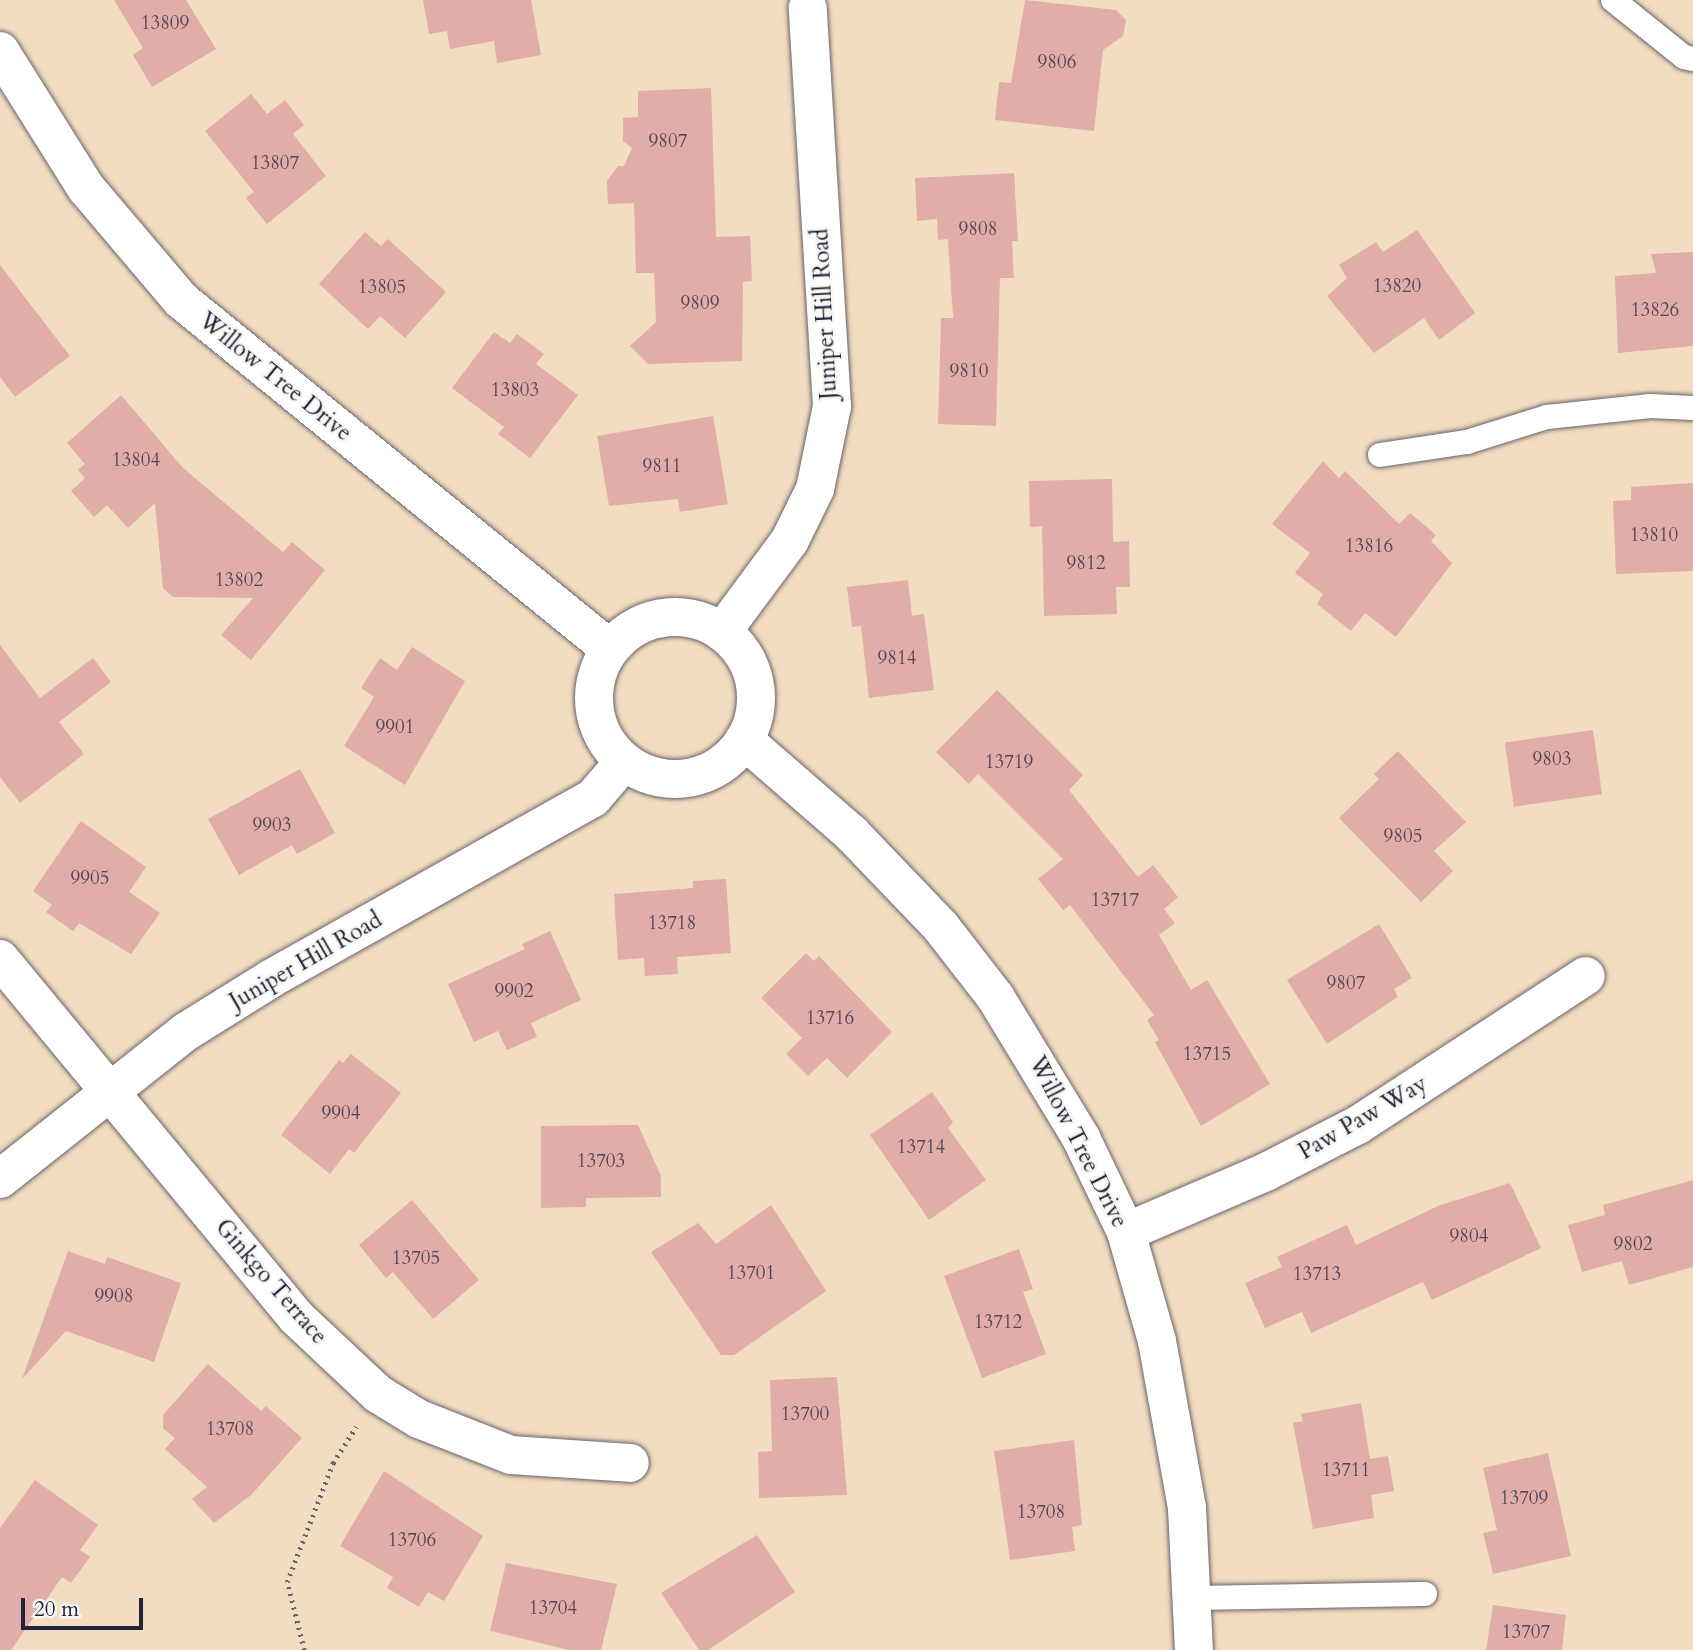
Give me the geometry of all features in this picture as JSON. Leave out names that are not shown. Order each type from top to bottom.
[{"type":"street","name":"Juniper Hill Road","points":[[722,632],[790,540],[815,489],[832,406],[808,8]]},
{"type":"street","name":"Willow Tree Drive","points":[[0,51],[86,188],[181,300],[610,649]]},
{"type":"street","points":[[675,617],[700,621],[722,632],[739,649],[753,681],[754,717],[744,740],[726,761],[703,774],[676,780],[649,775],[624,762],[608,744],[597,722],[594,696],[598,672],[610,649],[628,632],[650,621],[675,617]]},
{"type":"street","name":"Willow Tree Drive","points":[[744,740],[891,872],[996,998],[1050,1081],[1126,1232],[1157,1341],[1180,1451],[1193,1598],[1194,1650]]},
{"type":"street","name":"Juniper Hill Road","points":[[0,1179],[187,1031],[272,978],[593,798],[624,762]]},
{"type":"street","name":"Ginkgo Terrace","points":[[0,959],[296,1317],[377,1394],[419,1419],[511,1455],[630,1463]]},
{"type":"street","name":"Paw Paw Way","points":[[1126,1232],[1265,1172],[1358,1125],[1586,976]]},
{"type":"lane","points":[[1613,0],[1684,57],[1693,59]]},
{"type":"lane","points":[[1380,455],[1467,442],[1547,416],[1650,406],[1693,408]]},
{"type":"lane","points":[[1193,1598],[1424,1594]]},
{"type":"path","points":[[304,1650],[287,1582],[333,1463],[377,1394]]},
{"type":"building","points":[[114,0],[186,0],[216,49],[152,87],[133,55],[143,48]]},
{"type":"building","points":[[423,0],[531,0],[541,55],[497,63],[494,41],[450,49],[447,31],[429,34]]},
{"type":"building","points":[[1025,0],[1116,10],[1126,20],[1123,36],[1103,50],[1094,131],[995,120],[999,82],[1011,83]]},
{"type":"building","points":[[711,88],[716,237],[750,236],[752,281],[743,282],[742,361],[648,364],[630,346],[656,322],[654,273],[636,273],[634,203],[608,204],[607,181],[618,166],[624,166],[632,148],[623,141],[623,118],[638,117],[638,91]]},
{"type":"building","points":[[251,94],[267,114],[285,100],[304,125],[293,134],[326,176],[267,224],[246,198],[254,192],[205,131]]},
{"type":"building","points":[[1014,173],[1018,241],[1012,241],[1014,278],[1000,278],[996,426],[938,424],[941,318],[953,318],[948,239],[938,240],[937,219],[917,221],[915,178]]},
{"type":"building","points":[[1417,230],[1475,313],[1439,340],[1424,318],[1374,353],[1327,296],[1347,278],[1339,265],[1376,242],[1383,252]]},
{"type":"building","points":[[365,232],[381,246],[388,239],[446,292],[405,338],[380,316],[368,329],[319,284]]},
{"type":"building","points":[[1693,252],[1693,346],[1618,353],[1615,276],[1656,273],[1651,254]]},
{"type":"building","points":[[0,265],[70,356],[15,397],[0,377]]},
{"type":"building","points":[[494,332],[510,343],[517,334],[544,354],[536,364],[578,395],[530,458],[498,434],[504,427],[452,388]]},
{"type":"building","points":[[121,395],[183,468],[283,552],[292,542],[325,570],[251,660],[221,635],[253,598],[173,597],[163,588],[155,503],[128,528],[107,505],[94,517],[71,491],[85,478],[78,470],[85,464],[67,443]]},
{"type":"building","points":[[713,416],[728,504],[680,512],[678,499],[609,506],[597,436]]},
{"type":"building","points":[[1323,461],[1339,478],[1345,471],[1399,524],[1410,513],[1436,535],[1431,541],[1452,563],[1396,637],[1365,613],[1351,631],[1317,604],[1323,594],[1295,573],[1310,553],[1272,524]]},
{"type":"building","points":[[1112,479],[1113,542],[1129,541],[1130,587],[1116,587],[1117,614],[1044,616],[1042,526],[1030,527],[1029,481]]},
{"type":"building","points":[[1693,483],[1693,571],[1616,574],[1613,501],[1631,500],[1631,487]]},
{"type":"building","points":[[908,580],[912,616],[924,614],[934,690],[869,698],[861,626],[852,627],[847,587]]},
{"type":"building","points":[[0,645],[40,698],[93,658],[111,682],[59,722],[84,754],[20,803],[0,777]]},
{"type":"building","points":[[412,647],[465,681],[405,785],[344,746],[374,697],[361,688],[380,658],[397,670]]},
{"type":"building","points":[[997,690],[1083,775],[1069,790],[1138,877],[1153,865],[1178,897],[1164,909],[1175,923],[1159,935],[1191,990],[1207,980],[1270,1084],[1201,1126],[1155,1042],[1159,1040],[1147,1020],[1154,1015],[1070,905],[1063,910],[1038,879],[1063,859],[978,774],[969,784],[936,752]]},
{"type":"building","points":[[1593,730],[1602,794],[1514,807],[1505,742]]},
{"type":"building","points":[[1398,751],[1466,822],[1434,851],[1453,871],[1421,902],[1339,818],[1379,779],[1374,774]]},
{"type":"building","points":[[300,769],[335,833],[297,854],[292,845],[239,875],[208,819]]},
{"type":"building","points":[[81,821],[146,867],[129,892],[160,913],[131,954],[79,923],[73,931],[46,912],[52,905],[33,891]]},
{"type":"building","points":[[726,879],[731,953],[677,957],[678,974],[645,976],[644,958],[618,960],[614,894],[693,888],[693,881]]},
{"type":"building","points":[[1379,924],[1412,978],[1394,989],[1398,997],[1327,1044],[1287,980]]},
{"type":"building","points":[[550,931],[581,1000],[531,1023],[537,1037],[507,1050],[498,1031],[474,1042],[448,984],[525,949],[522,944]]},
{"type":"building","points":[[806,953],[814,961],[819,956],[892,1032],[847,1078],[827,1058],[808,1076],[786,1054],[802,1038],[761,998]]},
{"type":"building","points":[[351,1054],[401,1093],[354,1153],[349,1149],[330,1174],[281,1135],[339,1060],[343,1063]]},
{"type":"building","points":[[932,1092],[953,1122],[948,1128],[986,1180],[929,1220],[870,1135]]},
{"type":"building","points":[[638,1125],[661,1176],[661,1197],[586,1198],[586,1207],[541,1208],[541,1126]]},
{"type":"building","points":[[1693,1180],[1693,1267],[1629,1285],[1622,1261],[1582,1272],[1568,1225],[1605,1215],[1603,1205]]},
{"type":"building","points":[[1510,1183],[1541,1248],[1432,1300],[1423,1282],[1311,1333],[1302,1312],[1265,1328],[1245,1283],[1282,1267],[1277,1257],[1347,1225],[1356,1245],[1438,1206]]},
{"type":"building","points":[[412,1200],[479,1280],[433,1319],[393,1272],[386,1278],[359,1245]]},
{"type":"building","points":[[771,1205],[826,1291],[734,1355],[721,1355],[651,1252],[698,1223],[716,1244]]},
{"type":"building","points":[[1019,1249],[1033,1289],[1023,1292],[1046,1354],[982,1378],[944,1276]]},
{"type":"building","points":[[68,1251],[105,1264],[107,1257],[181,1283],[154,1362],[66,1331],[22,1379]]},
{"type":"building","points":[[208,1364],[261,1411],[266,1406],[302,1438],[251,1495],[214,1523],[192,1499],[207,1487],[165,1449],[175,1438],[163,1428],[163,1415]]},
{"type":"building","points":[[837,1377],[847,1495],[759,1498],[758,1452],[772,1451],[770,1380]]},
{"type":"building","points":[[1361,1403],[1370,1459],[1388,1456],[1394,1491],[1371,1495],[1374,1518],[1313,1529],[1293,1423],[1303,1421],[1301,1414]]},
{"type":"building","points":[[1074,1440],[1082,1525],[1072,1527],[1075,1551],[1010,1560],[994,1451]]},
{"type":"building","points":[[1548,1453],[1571,1556],[1493,1574],[1483,1533],[1497,1530],[1483,1468]]},
{"type":"building","points":[[384,1471],[483,1536],[444,1601],[428,1592],[419,1607],[387,1588],[393,1577],[340,1546]]},
{"type":"building","points":[[35,1480],[98,1525],[80,1550],[90,1557],[71,1583],[62,1577],[11,1650],[0,1650],[0,1528]]},
{"type":"building","points":[[757,1535],[795,1592],[708,1650],[699,1650],[661,1593]]},
{"type":"building","points":[[506,1563],[617,1584],[601,1650],[569,1650],[490,1631]]},
{"type":"building","points":[[1493,1605],[1566,1615],[1562,1650],[1486,1650]]}]
